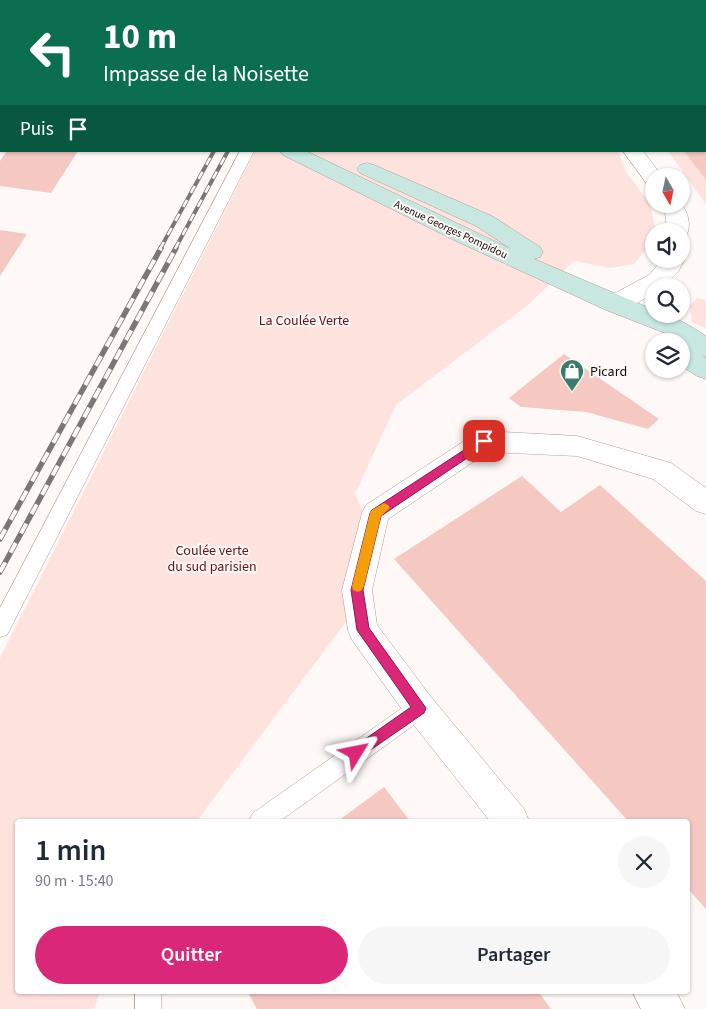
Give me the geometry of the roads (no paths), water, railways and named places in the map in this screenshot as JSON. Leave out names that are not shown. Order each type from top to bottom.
[{"type":"main road","name":"Avenue Georges Pompidou","points":[[292,152],[466,238],[614,304],[678,329],[706,348]]},
{"type":"main road","name":"Avenue Georges Pompidou","points":[[329,152],[484,221],[614,304],[652,333]]},
{"type":"main road","points":[[690,360],[706,370]]},
{"type":"street","points":[[634,152],[645,168]]},
{"type":"street","points":[[614,304],[647,286],[669,268]]},
{"type":"street","points":[[510,819],[420,708],[363,630],[357,590],[376,513],[484,441],[577,446],[662,471],[706,503]]},
{"type":"street","points":[[654,994],[666,1009]]},
{"type":"lane","points":[[0,628],[246,152]]},
{"type":"lane","points":[[264,819],[420,708]]},
{"type":"lane","points":[[148,994],[148,1009]]},
{"type":"railway","points":[[160,249],[213,152]]},
{"type":"railway","points":[[175,249],[227,152]]},
{"type":"railway","points":[[0,539],[161,248]]},
{"type":"railway","points":[[0,572],[176,248]]},
{"type":"place","name":"Picard","points":[[572,392]]},
{"type":"park label","name":"La Coulée Verte","points":[[304,320]]},
{"type":"park label","name":"Coulée verte du sud parisien","points":[[212,558]]}]
